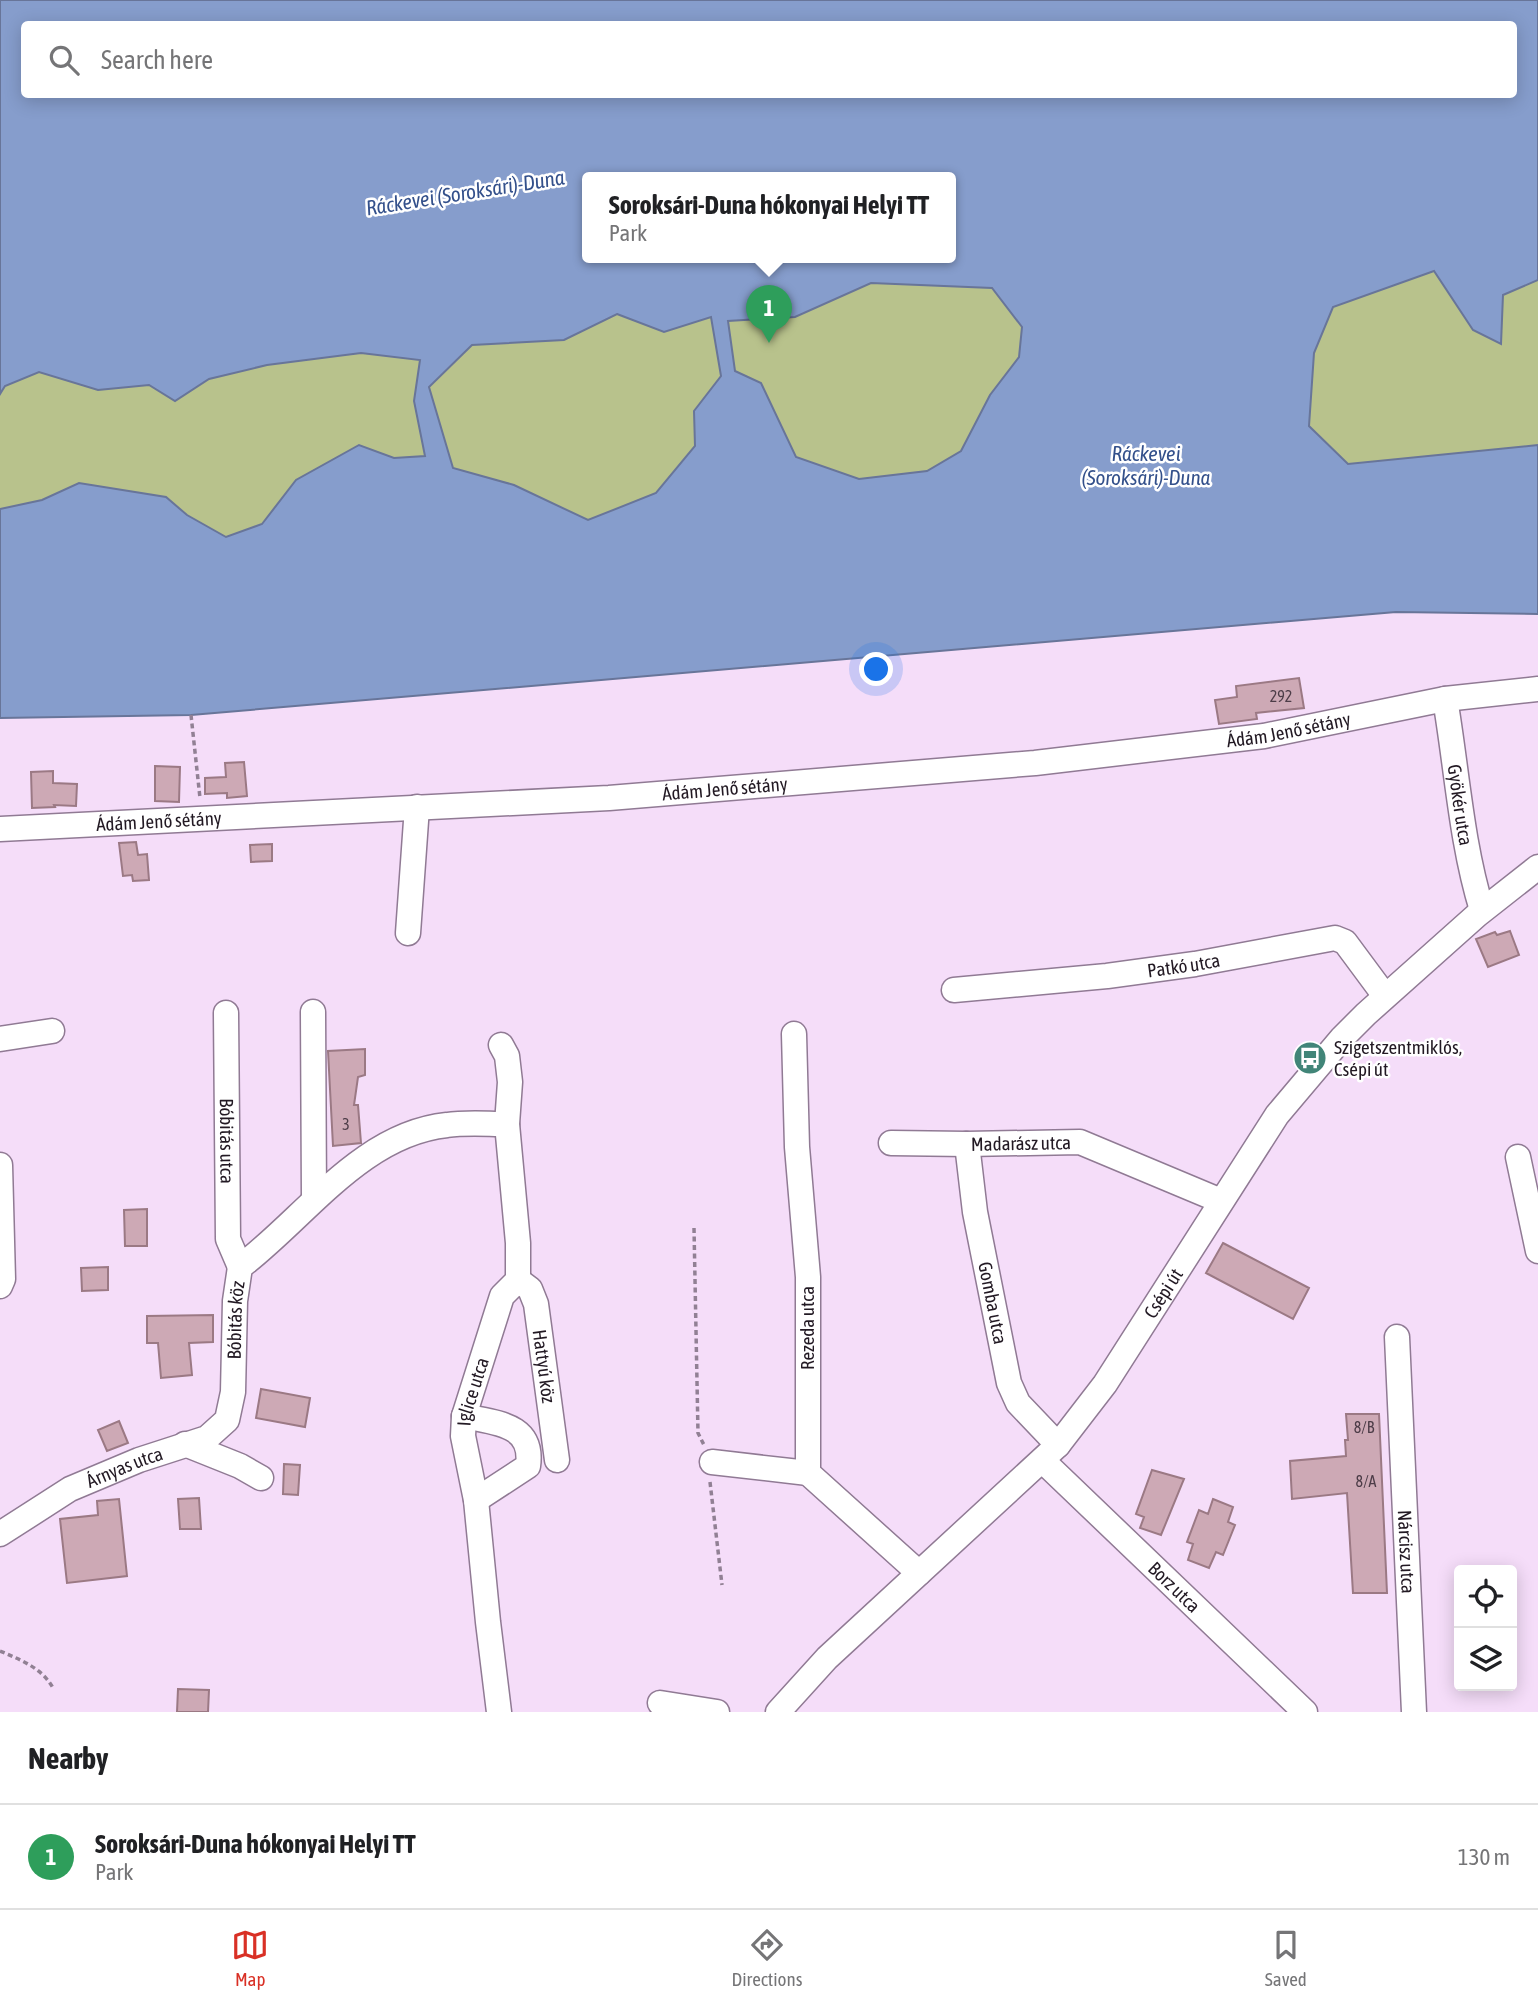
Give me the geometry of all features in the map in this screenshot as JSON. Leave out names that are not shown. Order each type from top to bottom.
[{"type":"street","name":"Ádám Jenő sétány","points":[[0,829],[609,798],[1035,763],[1264,736],[1445,699],[1538,689]]},
{"type":"street","name":"Gyökér utca","points":[[1445,699],[1463,824],[1474,885],[1482,910]]},
{"type":"street","points":[[408,933],[416,807]]},
{"type":"street","name":"Csépi út","points":[[778,1712],[827,1658],[1050,1453],[1105,1384],[1277,1115],[1342,1038],[1482,910],[1538,867]]},
{"type":"street","name":"Patkó utca","points":[[954,990],[1107,976],[1195,964],[1335,938],[1345,942],[1385,996]]},
{"type":"street","points":[[313,1012],[314,1198]]},
{"type":"street","name":"Bóbitás utca","points":[[226,1013],[228,1238],[240,1267]]},
{"type":"street","points":[[0,1039],[52,1031]]},
{"type":"street","name":"Rezeda utca","points":[[794,1034],[797,1147],[808,1277],[808,1474]]},
{"type":"street","points":[[501,1045],[507,1056],[510,1082],[507,1124],[518,1244],[518,1280]]},
{"type":"street","name":"Bóbitás köz","points":[[233,1392],[235,1301],[240,1267],[262,1250],[314,1198],[395,1140],[416,1131],[447,1125],[507,1124]]},
{"type":"street","name":"Madarász utca","points":[[891,1143],[1080,1142],[1221,1201]]},
{"type":"street","name":"Gomba utca","points":[[967,1144],[975,1212],[1009,1383],[1018,1403],[1050,1453]]},
{"type":"street","points":[[1518,1157],[1538,1251]]},
{"type":"street","points":[[0,1165],[4,1279],[0,1286]]},
{"type":"street","name":"Iglice utca","points":[[499,1712],[476,1500],[463,1436],[464,1416],[502,1296],[518,1280]]},
{"type":"street","name":"Hattyú köz","points":[[518,1280],[530,1289],[536,1304],[557,1460]]},
{"type":"street","name":"Nárcisz utca","points":[[1397,1337],[1392,1393],[1414,1712]]},
{"type":"street","name":"Árnyas utca","points":[[0,1534],[70,1489],[207,1438],[227,1420],[233,1392]]},
{"type":"street","points":[[464,1416],[513,1427],[523,1437],[529,1458],[528,1466],[476,1500]]},
{"type":"street","points":[[185,1444],[240,1466],[261,1478]]},
{"type":"street","name":"Borz utca","points":[[1050,1453],[1305,1712]]},
{"type":"street","points":[[712,1462],[808,1474],[919,1573]]},
{"type":"street","points":[[660,1703],[717,1712]]},
{"type":"path","points":[[191,715],[202,817]]},
{"type":"path","points":[[694,1228],[698,1433],[712,1462],[709,1487],[722,1585]]},
{"type":"path","points":[[0,1651],[47,1676],[53,1688]]},
{"type":"green space","name":"Ráckevei (Soroksári)-Duna","points":[[0,0],[1538,0],[1538,614],[1396,612],[0,681]]},
{"type":"water","name":"Ráckevei (Soroksári)-Duna","points":[[0,0],[1538,0],[1538,280],[1503,295],[1501,344],[1473,330],[1434,271],[1333,307],[1314,353],[1309,426],[1348,464],[1538,445],[1538,614],[1396,612],[191,715],[0,718],[0,509],[42,500],[79,483],[166,497],[187,515],[226,537],[262,524],[296,480],[359,445],[394,458],[425,456],[414,401],[420,360],[361,353],[267,365],[209,379],[175,401],[149,385],[98,390],[39,372],[5,386],[0,394]],"holes":[[[871,283],[992,288],[1022,327],[1019,357],[990,395],[961,451],[927,471],[859,479],[796,457],[761,383],[735,371],[728,321],[795,317]],[[617,314],[664,332],[711,317],[721,376],[694,411],[695,446],[656,493],[588,520],[514,485],[453,468],[429,387],[472,345],[564,340]]]},
{"type":"building","points":[[1299,678],[1304,708],[1256,713],[1257,719],[1219,724],[1215,700],[1237,697],[1236,686]]},
{"type":"building","points":[[244,762],[247,796],[227,798],[227,793],[205,794],[205,778],[226,777],[225,763]]},
{"type":"building","points":[[155,766],[180,767],[179,802],[155,801]]},
{"type":"building","points":[[53,771],[53,783],[77,784],[76,806],[32,808],[31,772]]},
{"type":"building","points":[[136,842],[138,855],[147,854],[149,880],[133,881],[132,875],[123,876],[119,843]]},
{"type":"building","points":[[272,844],[272,861],[251,862],[250,845]]},
{"type":"building","points":[[1510,931],[1519,955],[1488,967],[1476,939],[1495,932],[1497,935]]},
{"type":"building","points":[[365,1049],[365,1075],[358,1077],[354,1105],[358,1105],[361,1143],[333,1146],[328,1051]]},
{"type":"building","points":[[147,1209],[147,1246],[125,1246],[124,1210]]},
{"type":"building","points":[[1223,1243],[1309,1288],[1293,1319],[1206,1273]]},
{"type":"building","points":[[108,1267],[108,1290],[82,1291],[81,1268]]},
{"type":"building","points":[[213,1315],[213,1342],[189,1343],[192,1375],[161,1378],[158,1343],[147,1343],[147,1316]]},
{"type":"building","points":[[261,1389],[310,1398],[305,1427],[256,1418]]},
{"type":"building","points":[[1346,1414],[1379,1414],[1387,1593],[1353,1593],[1347,1493],[1292,1499],[1290,1461],[1346,1456]]},
{"type":"building","points":[[119,1421],[128,1443],[107,1451],[98,1430]]},
{"type":"building","points":[[284,1464],[300,1465],[298,1495],[283,1494]]},
{"type":"building","points":[[1152,1470],[1184,1479],[1161,1535],[1140,1528],[1144,1517],[1136,1514]]},
{"type":"building","points":[[199,1498],[201,1529],[180,1529],[178,1499]]},
{"type":"building","points":[[119,1499],[127,1576],[67,1583],[60,1519],[98,1515],[97,1501]]},
{"type":"building","points":[[1213,1499],[1233,1507],[1228,1522],[1235,1525],[1223,1555],[1216,1552],[1209,1568],[1188,1560],[1193,1544],[1187,1542],[1199,1510],[1208,1514]]},
{"type":"building","points":[[178,1689],[209,1690],[208,1712],[177,1712]]},
{"type":"place","name":"Soroksári-Duna hókonyai Helyi TT","points":[[769,343]]},
{"type":"place","name":"Szigetszentmiklós, Csépi út","points":[[1310,1058]]}]
